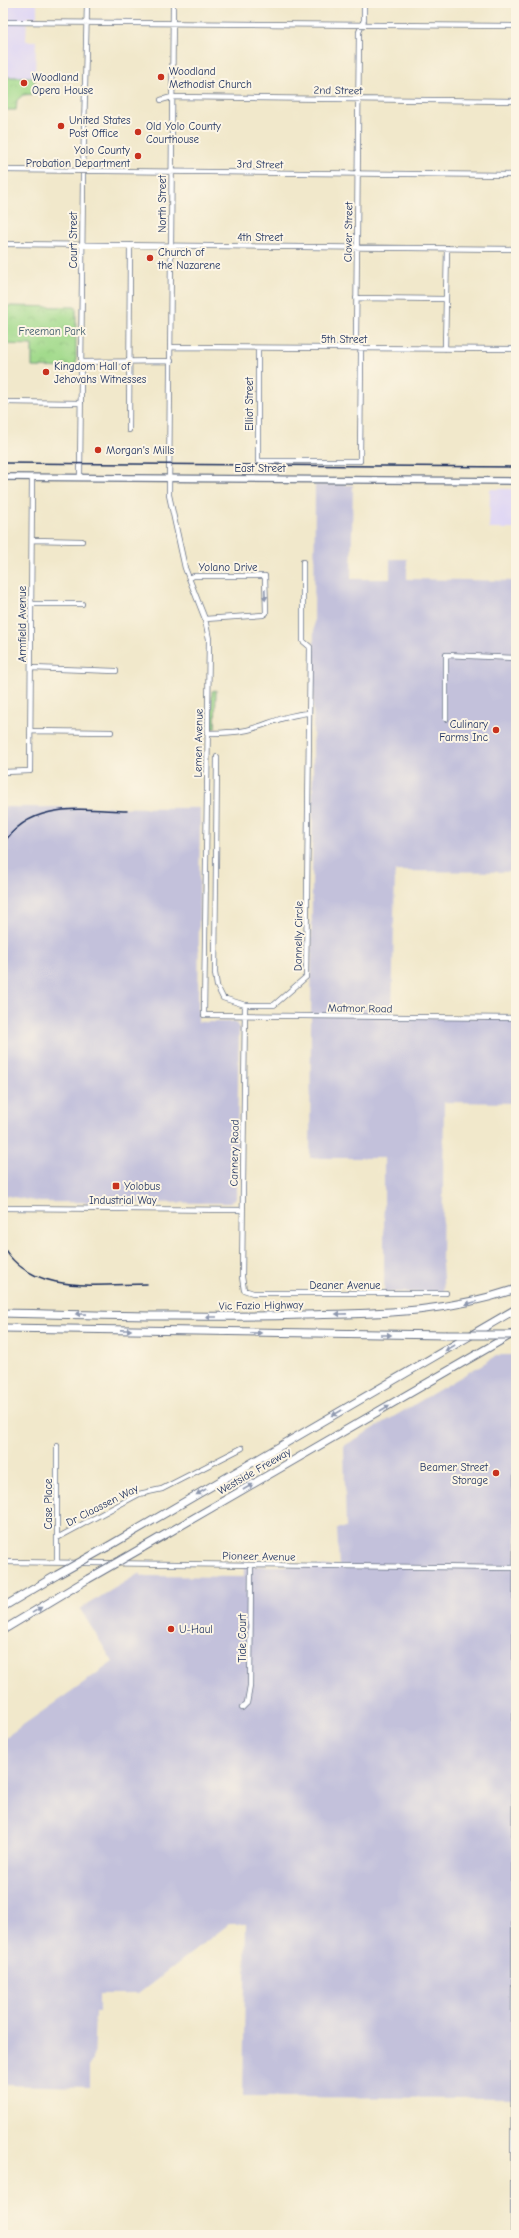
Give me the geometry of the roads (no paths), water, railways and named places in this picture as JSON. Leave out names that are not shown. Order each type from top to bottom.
[{"type":"highway","name":"Vic Fazio Highway","points":[[3,1312],[191,1317],[396,1313],[457,1306],[516,1289]]},
{"type":"highway","name":"Westside Freeway","points":[[3,1607],[516,1309]]},
{"type":"highway","points":[[3,1328],[516,1335]]},
{"type":"highway","name":"Westside Freeway","points":[[3,1630],[88,1579],[516,1332]]},
{"type":"main road","name":"East Street","points":[[3,477],[80,476],[516,481]]},
{"type":"street","name":"Court Street","points":[[80,476],[82,244],[87,3]]},
{"type":"street","name":"North Street","points":[[169,477],[173,3]]},
{"type":"street","name":"Clover Street","points":[[360,461],[361,352],[356,343],[356,298],[359,32],[364,20],[364,3]]},
{"type":"street","points":[[3,22],[516,26]]},
{"type":"street","name":"2nd Street","points":[[161,100],[172,97],[516,101]]},
{"type":"street","name":"3rd Street","points":[[3,170],[516,175]]},
{"type":"street","name":"4th Street","points":[[3,244],[516,249]]},
{"type":"street","points":[[129,430],[130,245]]},
{"type":"street","points":[[445,349],[447,248]]},
{"type":"street","points":[[356,298],[446,298]]},
{"type":"street","name":"5th Street","points":[[171,347],[516,349]]},
{"type":"street","name":"Elliot Street","points":[[258,348],[258,461],[360,461]]},
{"type":"street","points":[[82,362],[171,361]]},
{"type":"street","points":[[3,402],[81,403]]},
{"type":"street","name":"Armfield Avenue","points":[[3,772],[30,772],[32,477]]},
{"type":"street","name":"Lemen Avenue","points":[[169,477],[171,507],[185,568],[205,619],[209,639],[204,1015]]},
{"type":"street","points":[[32,540],[82,541]]},
{"type":"street","name":"Dannelly Circle","points":[[217,757],[215,973],[217,986],[223,998],[245,1005],[274,1005],[306,977],[310,647],[303,641],[303,562]]},
{"type":"street","name":"Yolano Drive","points":[[189,578],[194,576],[265,576],[266,613],[263,615],[205,619]]},
{"type":"street","points":[[31,604],[82,604]]},
{"type":"street","points":[[446,719],[446,655],[516,658]]},
{"type":"street","points":[[31,668],[116,671]]},
{"type":"street","points":[[207,733],[228,733],[250,730],[296,714],[309,713]]},
{"type":"street","points":[[31,732],[110,732]]},
{"type":"street","points":[[207,773],[217,773]]},
{"type":"street","points":[[205,895],[215,895]]},
{"type":"street","name":"Cannery Road","points":[[244,1290],[242,1277],[242,1210],[245,1005]]},
{"type":"street","name":"Matmor Road","points":[[204,1015],[516,1018]]},
{"type":"street","name":"Industrial Way","points":[[3,1208],[242,1210]]},
{"type":"street","name":"Deaner Avenue","points":[[244,1290],[253,1293],[446,1293]]},
{"type":"street","name":"Case Place","points":[[57,1446],[57,1561]]},
{"type":"street","name":"Dr Claassen Way","points":[[57,1538],[139,1494],[162,1489],[242,1448]]},
{"type":"street","points":[[514,2235],[516,1465]]},
{"type":"street","name":"Pioneer Avenue","points":[[3,1562],[57,1561],[516,1568]]},
{"type":"street","name":"Tide Court","points":[[242,1708],[246,1703],[250,1686],[251,1565]]},
{"type":"railway","points":[[3,463],[516,467]]},
{"type":"railway","points":[[3,844],[15,830],[28,820],[43,814],[75,809],[127,811]]},
{"type":"railway","points":[[3,1246],[15,1262],[30,1273],[48,1280],[68,1284],[88,1285],[147,1284]]},
{"type":"place","name":"Woodland Methodist Church","points":[[161,77]]},
{"type":"place","name":"Woodland Opera House","points":[[24,83]]},
{"type":"place","name":"United States Post Office","points":[[61,126]]},
{"type":"place","name":"Old Yolo County Courthouse","points":[[138,132]]},
{"type":"place","name":"Yolo County Probation Department","points":[[138,156]]},
{"type":"place","name":"Church of the Nazarene","points":[[150,258]]},
{"type":"place","name":"Kingdom Hall of Jehovahs Witnesses","points":[[46,372]]},
{"type":"place","name":"Morgan's Mills","points":[[98,450]]},
{"type":"place","name":"Culinary Farms Inc","points":[[496,730]]},
{"type":"place","name":"Yolobus","points":[[116,1186]]},
{"type":"place","name":"Beamer Street Storage","points":[[496,1473]]},
{"type":"place","name":"U-Haul","points":[[171,1629]]},
{"type":"park label","name":"Freeman Park","points":[[52,331]]}]
